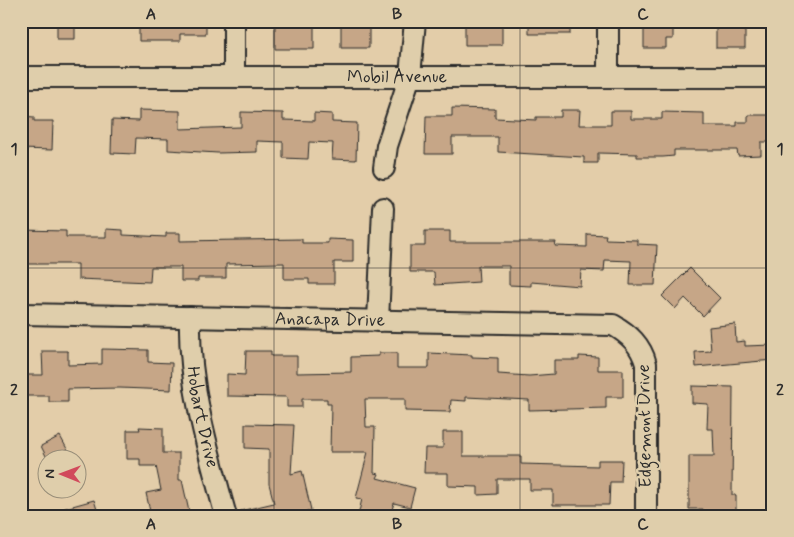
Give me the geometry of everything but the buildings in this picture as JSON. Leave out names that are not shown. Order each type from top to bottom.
[{"type":"street","points":[[234,21],[234,77]]},
{"type":"street","points":[[384,168],[387,146],[410,76],[415,21]]},
{"type":"street","points":[[608,21],[608,76]]},
{"type":"street","name":"Mobil Avenue","points":[[21,77],[773,77]]},
{"type":"street","points":[[378,322],[383,208]]},
{"type":"street","name":"Anacapa Drive","points":[[21,314],[378,322],[607,323],[624,331],[634,340]]},
{"type":"street","name":"Hobart Drive","points":[[190,317],[192,370],[199,410],[226,516]]},
{"type":"street","name":"Edgemont Drive","points":[[634,340],[641,350],[646,364],[646,516]]}]
